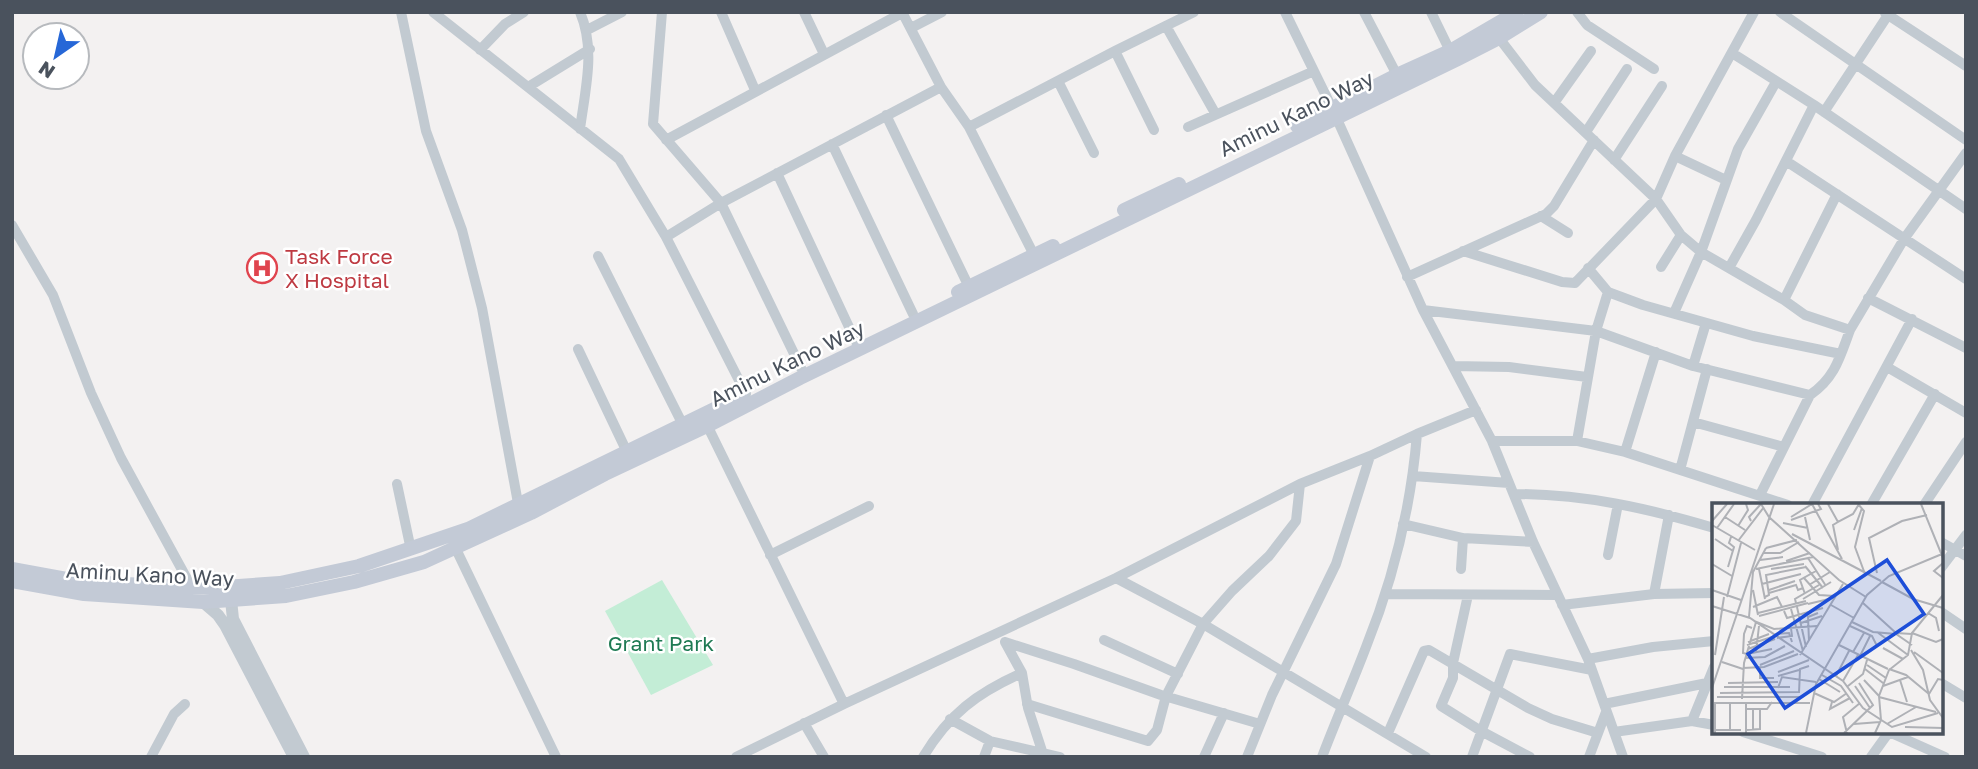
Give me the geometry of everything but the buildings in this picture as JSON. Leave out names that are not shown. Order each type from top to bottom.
[{"type":"main road","name":"Aminu Kano Way","points":[[12,569],[83,582],[192,588],[280,583],[359,566],[406,552],[468,529],[684,425],[705,421],[746,394],[1244,153],[1499,38],[1541,12]]},
{"type":"main road","name":"Aminu Kano Way","points":[[12,581],[84,594],[203,601],[231,600],[285,596],[354,582],[424,562],[531,513],[705,421],[800,378],[1334,113],[1397,75],[1450,51],[1508,14]]},
{"type":"main road","points":[[405,568],[406,552]]},
{"type":"street","points":[[401,12],[426,131],[462,230],[482,308],[518,503]]},
{"type":"street","points":[[433,12],[619,159],[666,237],[746,394]]},
{"type":"street","points":[[480,50],[505,24],[524,12]]},
{"type":"street","points":[[580,12],[590,49],[580,129]]},
{"type":"street","points":[[587,30],[622,12]]},
{"type":"street","points":[[662,12],[653,124],[720,203],[800,368]]},
{"type":"street","points":[[721,12],[755,90]]},
{"type":"street","points":[[804,12],[824,54]]},
{"type":"street","points":[[666,140],[902,12],[941,87],[969,127],[1034,255]]},
{"type":"street","points":[[911,27],[942,12]]},
{"type":"street","points":[[969,127],[1194,12]]},
{"type":"street","points":[[1285,12],[1334,113],[1407,277],[1492,441],[1532,542],[1588,659],[1623,757]]},
{"type":"street","points":[[1364,12],[1397,75]]},
{"type":"street","points":[[1431,12],[1450,51]]},
{"type":"street","points":[[1577,12],[1587,25],[1654,69]]},
{"type":"street","points":[[1463,251],[1575,283],[1656,199],[1675,156],[1754,12]]},
{"type":"street","points":[[1780,12],[1966,140]]},
{"type":"street","points":[[1824,111],[1857,64],[1886,14],[1966,66]]},
{"type":"street","points":[[1166,26],[1214,113]]},
{"type":"street","points":[[1499,38],[1535,85],[1656,199],[1681,235],[1701,252],[1784,300],[1794,309],[1817,320],[1850,330]]},
{"type":"street","points":[[528,87],[590,49]]},
{"type":"street","points":[[1115,51],[1154,130]]},
{"type":"street","points":[[1555,103],[1591,51]]},
{"type":"street","points":[[1732,53],[1824,111],[1966,209]]},
{"type":"street","points":[[1407,277],[1541,216],[1554,206],[1627,69]]},
{"type":"street","points":[[1188,127],[1214,113],[1314,71]]},
{"type":"street","points":[[1058,81],[1094,153]]},
{"type":"street","points":[[1674,313],[1701,252],[1738,149],[1776,82]]},
{"type":"street","points":[[1614,160],[1662,86]]},
{"type":"street","points":[[666,237],[720,203],[941,87]]},
{"type":"street","points":[[1728,268],[1814,105]]},
{"type":"street","points":[[886,115],[969,286]]},
{"type":"street","points":[[832,144],[913,314]]},
{"type":"street","points":[[1760,495],[1810,395],[1824,385],[1868,298],[1904,239],[1966,153]]},
{"type":"street","points":[[1675,156],[1726,180]]},
{"type":"street","points":[[1786,161],[1966,279]]},
{"type":"street","points":[[777,173],[856,342]]},
{"type":"street","points":[[1784,300],[1837,194]]},
{"type":"street","points":[[1541,216],[1568,233]]},
{"type":"street","points":[[12,225],[53,295],[91,393],[121,458],[192,588]]},
{"type":"street","points":[[1661,267],[1681,235]]},
{"type":"street","points":[[598,256],[684,425]]},
{"type":"street","points":[[1588,268],[1608,292],[1643,305],[1752,336],[1841,354]]},
{"type":"street","points":[[1577,441],[1596,331],[1608,292]]},
{"type":"street","points":[[1868,298],[1966,348]]},
{"type":"street","points":[[1423,310],[1596,331],[1693,366],[1810,395]]},
{"type":"street","points":[[1813,503],[1912,319]]},
{"type":"street","points":[[1693,366],[1706,323]]},
{"type":"street","points":[[578,349],[627,453]]},
{"type":"street","points":[[1625,452],[1656,352]]},
{"type":"street","points":[[1453,366],[1509,367],[1587,377]]},
{"type":"street","points":[[1887,367],[1966,413]]},
{"type":"street","points":[[1681,470],[1707,369]]},
{"type":"street","points":[[1872,503],[1935,394]]},
{"type":"street","points":[[737,757],[844,704],[1116,578],[1300,484],[1476,410]]},
{"type":"street","points":[[705,421],[844,704]]},
{"type":"street","points":[[1692,422],[1784,447]]},
{"type":"street","points":[[1322,757],[1385,594],[1413,476],[1417,434]]},
{"type":"street","points":[[1492,441],[1577,441],[1625,452],[1782,503]]},
{"type":"street","points":[[1925,503],[1966,442]]},
{"type":"street","points":[[1247,757],[1336,564],[1370,456]]},
{"type":"street","points":[[1413,476],[1509,483]]},
{"type":"street","points":[[397,484],[406,552]]},
{"type":"street","points":[[1027,704],[1149,741],[1157,730],[1166,696],[1203,624],[1232,591],[1269,556],[1296,521],[1300,484]]},
{"type":"street","points":[[1514,494],[1576,496],[1669,515],[1712,527]]},
{"type":"street","points":[[1608,555],[1618,504]]},
{"type":"street","points":[[770,555],[869,506]]},
{"type":"street","points":[[1654,594],[1669,515]]},
{"type":"street","points":[[1403,524],[1463,538],[1532,542]]},
{"type":"street","points":[[1943,565],[1966,535]]},
{"type":"street","points":[[1461,569],[1463,538]]},
{"type":"street","points":[[1943,543],[1966,556]]},
{"type":"street","points":[[455,547],[556,757]]},
{"type":"street","points":[[1116,578],[1203,624],[1426,757]]},
{"type":"street","points":[[1385,594],[1560,600],[1712,593]]},
{"type":"street","points":[[1468,595],[1453,663],[1453,678],[1441,706],[1481,732],[1530,757]]},
{"type":"street","points":[[231,600],[233,619],[304,757]]},
{"type":"street","points":[[203,601],[225,625],[295,757]]},
{"type":"street","points":[[1943,613],[1966,629]]},
{"type":"street","points":[[1000,632],[1021,673],[1027,704],[1044,755]]},
{"type":"street","points":[[1104,640],[1178,674]]},
{"type":"street","points":[[1588,659],[1630,650],[1712,641]]},
{"type":"street","points":[[1006,642],[1166,696],[1260,724]]},
{"type":"street","points":[[1388,733],[1424,651],[1429,650],[1528,708],[1552,719],[1598,733]]},
{"type":"street","points":[[1472,757],[1508,656],[1512,653],[1592,670]]},
{"type":"street","points":[[1692,721],[1712,672]]},
{"type":"street","points":[[923,757],[937,733],[950,719],[985,691],[1021,673]]},
{"type":"street","points":[[1605,708],[1707,683]]},
{"type":"street","points":[[1943,684],[1966,698]]},
{"type":"street","points":[[151,757],[174,714],[185,704]]},
{"type":"street","points":[[1589,757],[1605,708]]},
{"type":"street","points":[[1204,757],[1224,713]]},
{"type":"street","points":[[950,719],[990,741],[1060,757]]},
{"type":"street","points":[[1614,732],[1692,721],[1712,725]]},
{"type":"street","points":[[804,723],[824,757]]},
{"type":"street","points":[[1750,734],[1822,757]]},
{"type":"street","points":[[1871,757],[1888,734]]},
{"type":"street","points":[[1902,735],[1945,757]]},
{"type":"street","points":[[984,757],[990,741]]},
{"type":"green space","name":"Grant Park","points":[[662,580],[713,665],[651,695],[605,611]]},
{"type":"place","name":"Task Force X Hospital","points":[[262,268]]}]
